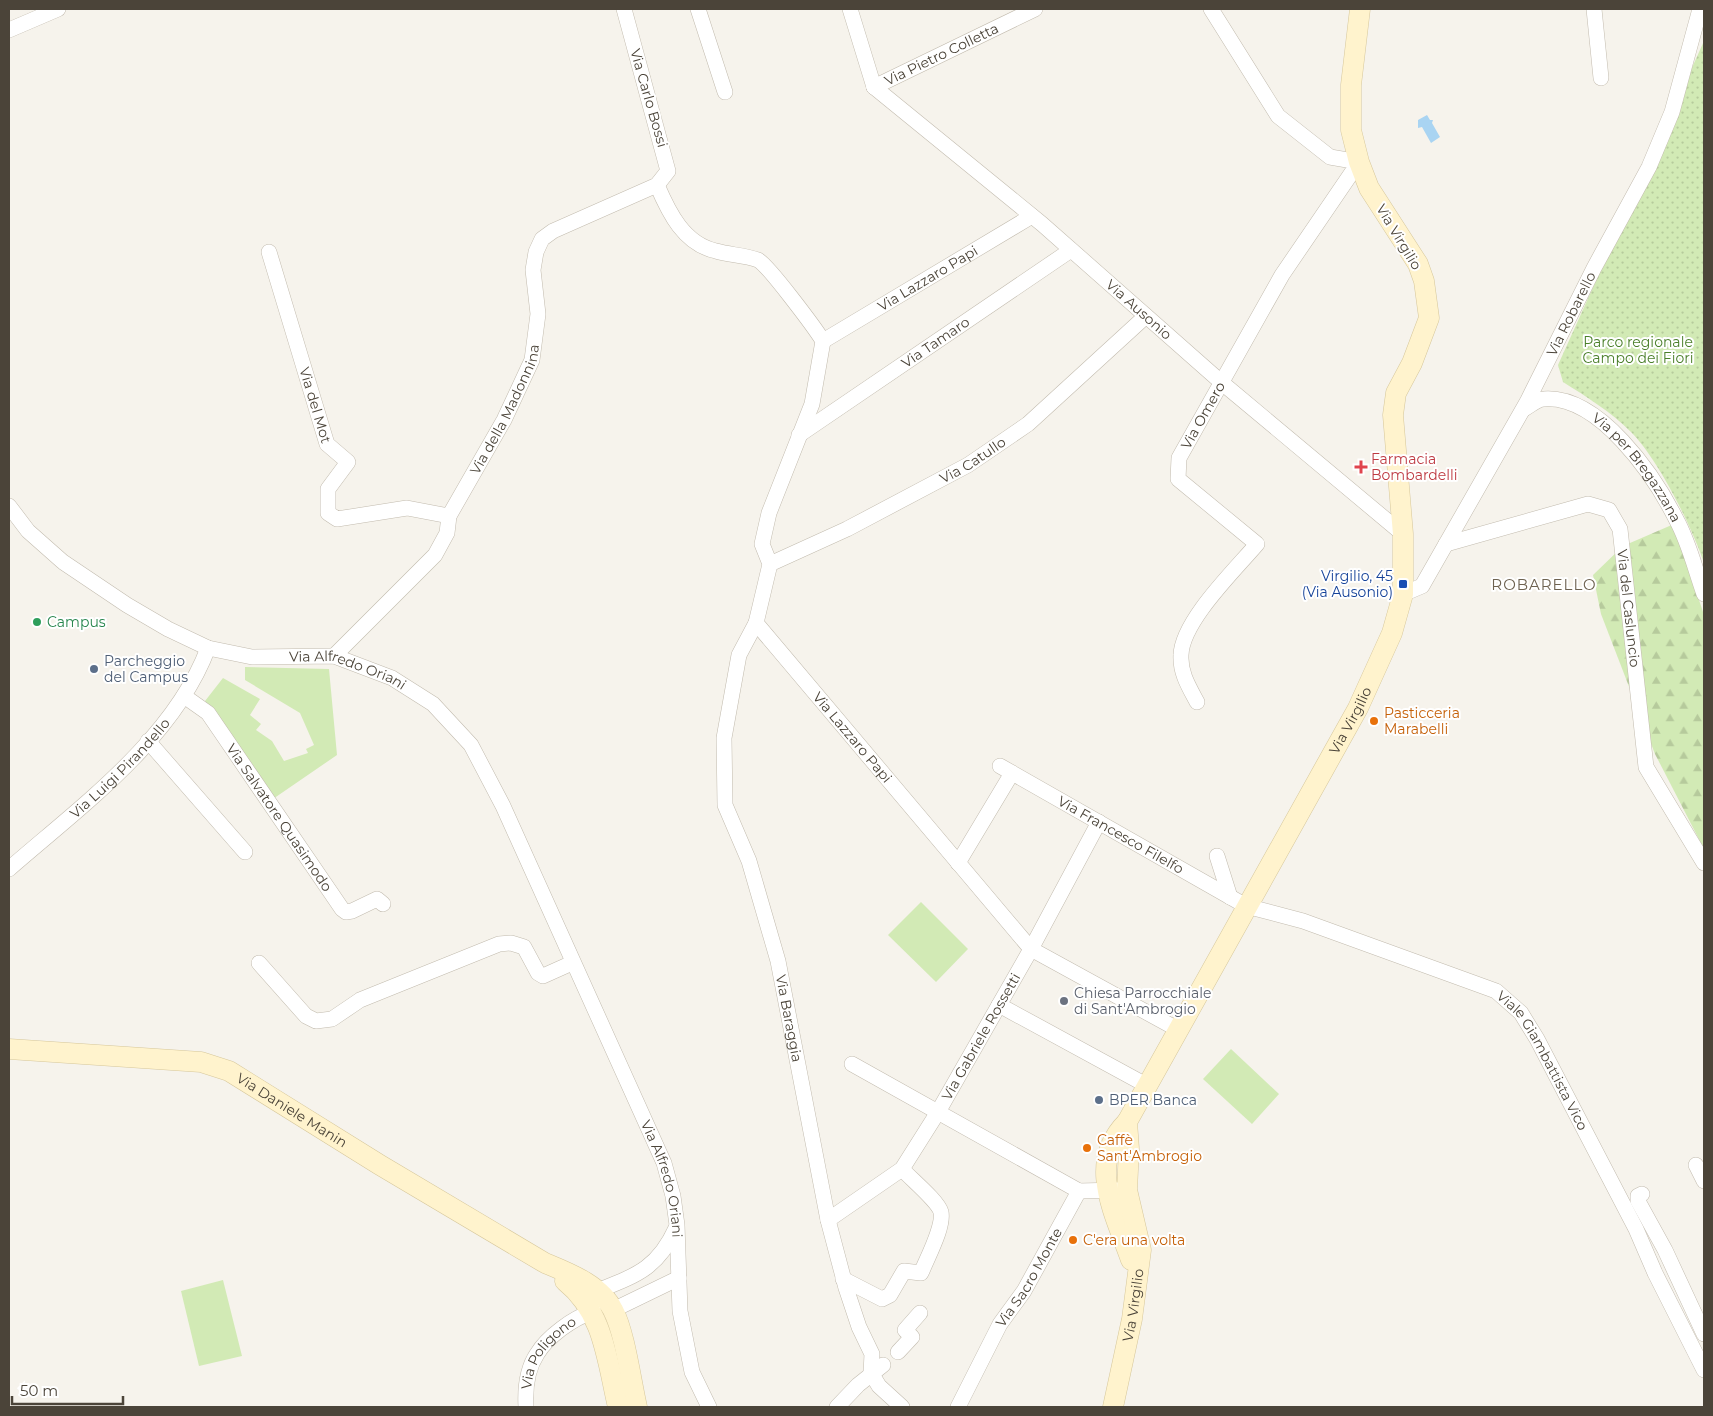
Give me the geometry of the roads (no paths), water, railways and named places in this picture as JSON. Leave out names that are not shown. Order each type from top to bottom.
[{"type":"main road","name":"Via Virgilio","points":[[1113,1407],[1132,1319],[1138,1279],[1117,1190],[1105,1165],[1110,1142],[1127,1122],[1177,1029],[1238,901],[1358,708],[1389,642],[1403,594],[1403,534],[1393,415],[1396,393],[1412,363],[1429,318],[1424,281],[1418,264],[1369,188],[1359,162],[1352,130],[1351,85],[1360,9]]},
{"type":"main road","name":"Via Daniele Manin","points":[[9,1049],[201,1062],[229,1071],[545,1263],[568,1273],[597,1291],[613,1310],[637,1407]]},
{"type":"main road","name":"Via Daniele Manin","points":[[545,1263],[582,1296],[592,1312],[601,1338],[618,1407]]},
{"type":"street","points":[[9,30],[58,9]]},
{"type":"street","name":"Via Carlo Bossi","points":[[624,9],[668,172],[657,185]]},
{"type":"street","points":[[698,9],[725,92]]},
{"type":"street","points":[[850,9],[874,87]]},
{"type":"street","name":"Via Pietro Colletta","points":[[874,87],[1035,9]]},
{"type":"street","points":[[1211,9],[1278,116],[1330,157],[1359,162]]},
{"type":"street","points":[[1594,9],[1601,78]]},
{"type":"street","name":"Via Robarello","points":[[1403,594],[1422,586],[1523,410],[1594,268],[1648,167],[1672,112],[1700,9]]},
{"type":"street","name":"Via Ausonio","points":[[874,87],[1032,216],[1221,382],[1403,534]]},
{"type":"street","name":"Via Omero","points":[[1197,702],[1184,678],[1181,654],[1192,620],[1257,544],[1178,479],[1179,458],[1282,275],[1359,162]]},
{"type":"street","points":[[657,185],[674,220],[695,242],[713,251],[759,261],[811,322],[823,341],[812,404],[769,513],[762,544],[770,564],[756,623]]},
{"type":"street","name":"Via della Madonnina","points":[[334,656],[435,556],[447,533],[450,516],[504,420],[532,360],[538,314],[533,270],[536,252],[542,239],[552,231],[657,185]]},
{"type":"street","name":"Via Lazzaro Papi","points":[[823,341],[1032,216]]},
{"type":"street","name":"Via Tamaro","points":[[799,435],[1071,250]]},
{"type":"street","name":"Via del Mot","points":[[269,252],[327,444],[348,462],[328,490],[328,513],[337,519],[407,508],[450,516]]},
{"type":"street","name":"Via Catullo","points":[[770,564],[847,529],[968,465],[1028,424],[1146,316]]},
{"type":"street","name":"Via per Bregazzana","points":[[1523,410],[1542,398],[1565,400],[1588,410],[1638,456],[1677,520],[1704,594]]},
{"type":"street","name":"Via del Casluncio","points":[[1446,544],[1588,504],[1609,510],[1620,529],[1646,767],[1704,863]]},
{"type":"street","name":"Via Alfredo Oriani","points":[[9,506],[28,531],[63,562],[127,606],[168,630],[208,648],[252,657],[334,656],[392,678],[433,704],[471,745],[503,806],[572,963],[664,1163],[673,1196],[677,1226],[680,1311],[692,1372],[709,1407]]},
{"type":"street","name":"Via Lazzaro Papi","points":[[756,623],[1031,949],[1177,1029]]},
{"type":"street","name":"Via Baraggia","points":[[756,623],[740,655],[724,738],[724,805],[750,861],[778,961],[828,1220],[843,1279],[859,1327],[877,1369]]},
{"type":"street","name":"Via Luigi Pirandello","points":[[9,869],[101,791],[129,764],[184,696],[208,648]]},
{"type":"street","name":"Via Salvatore Quasimodo","points":[[184,696],[208,713],[342,909],[346,912],[352,911],[376,899],[383,904]]},
{"type":"street","points":[[148,741],[245,852]]},
{"type":"street","name":"Via Francesco Filelfo","points":[[958,863],[1006,769],[1238,901]]},
{"type":"street","name":"Via Gabriele Rossetti","points":[[828,1220],[902,1169],[942,1114],[1099,822]]},
{"type":"street","points":[[1217,856],[1238,901]]},
{"type":"street","name":"Viale Giambattista Vico","points":[[1238,901],[1304,921],[1496,991],[1521,1013],[1537,1038],[1636,1229],[1655,1273],[1704,1370]]},
{"type":"street","points":[[259,963],[306,1016],[316,1021],[332,1019],[360,1000],[499,944],[511,943],[524,947],[538,973],[543,976],[572,963]]},
{"type":"street","points":[[999,1005],[1146,1085]]},
{"type":"street","points":[[852,1064],[1079,1191],[1117,1190]]},
{"type":"street","points":[[1696,1165],[1704,1181]]},
{"type":"street","points":[[843,1279],[882,1299],[890,1295],[904,1271],[920,1274],[922,1271],[941,1224],[941,1213],[902,1169]]},
{"type":"street","name":"Via Sacro Monte","points":[[958,1407],[1000,1324],[1024,1291],[1079,1191]]},
{"type":"street","points":[[1642,1194],[1638,1196],[1638,1201],[1674,1263],[1704,1334]]},
{"type":"street","points":[[592,1312],[597,1291],[635,1274],[657,1260],[666,1249],[677,1226]]},
{"type":"street","points":[[1655,1273],[1674,1263]]},
{"type":"street","points":[[613,1310],[679,1278]]},
{"type":"street","name":"Via Poligono","points":[[526,1407],[525,1388],[536,1354],[574,1319],[592,1312]]},
{"type":"street","points":[[898,1352],[912,1337],[905,1330],[920,1313]]},
{"type":"street","points":[[837,1407],[877,1369]]},
{"type":"street","points":[[877,1369],[879,1386],[902,1407]]},
{"type":"water","points":[[1427,115],[1430,120],[1433,120],[1432,123],[1440,137],[1431,143],[1422,127],[1418,128],[1418,120]]},
{"type":"place","name":"Farmacia Bombardelli","points":[[1361,467]]},
{"type":"place","name":"Virgilio, 45 (Via Ausonio)","points":[[1403,584]]},
{"type":"place","name":"Campus","points":[[37,622]]},
{"type":"place","name":"Parcheggio del Campus","points":[[94,669]]},
{"type":"place","name":"Pasticceria Marabelli","points":[[1374,721]]},
{"type":"place","name":"Chiesa Parrocchiale di Sant'Ambrogio","points":[[1064,1001]]},
{"type":"place","name":"BPER Banca","points":[[1099,1100]]},
{"type":"place","name":"Caffè Sant'Ambrogio","points":[[1087,1148]]},
{"type":"place","name":"C'era una volta","points":[[1073,1240]]},
{"type":"district","name":"ROBARELLO","points":[[1544,585]]},
{"type":"park label","name":"Parco regionale Campo dei Fiori","points":[[1638,350]]}]
